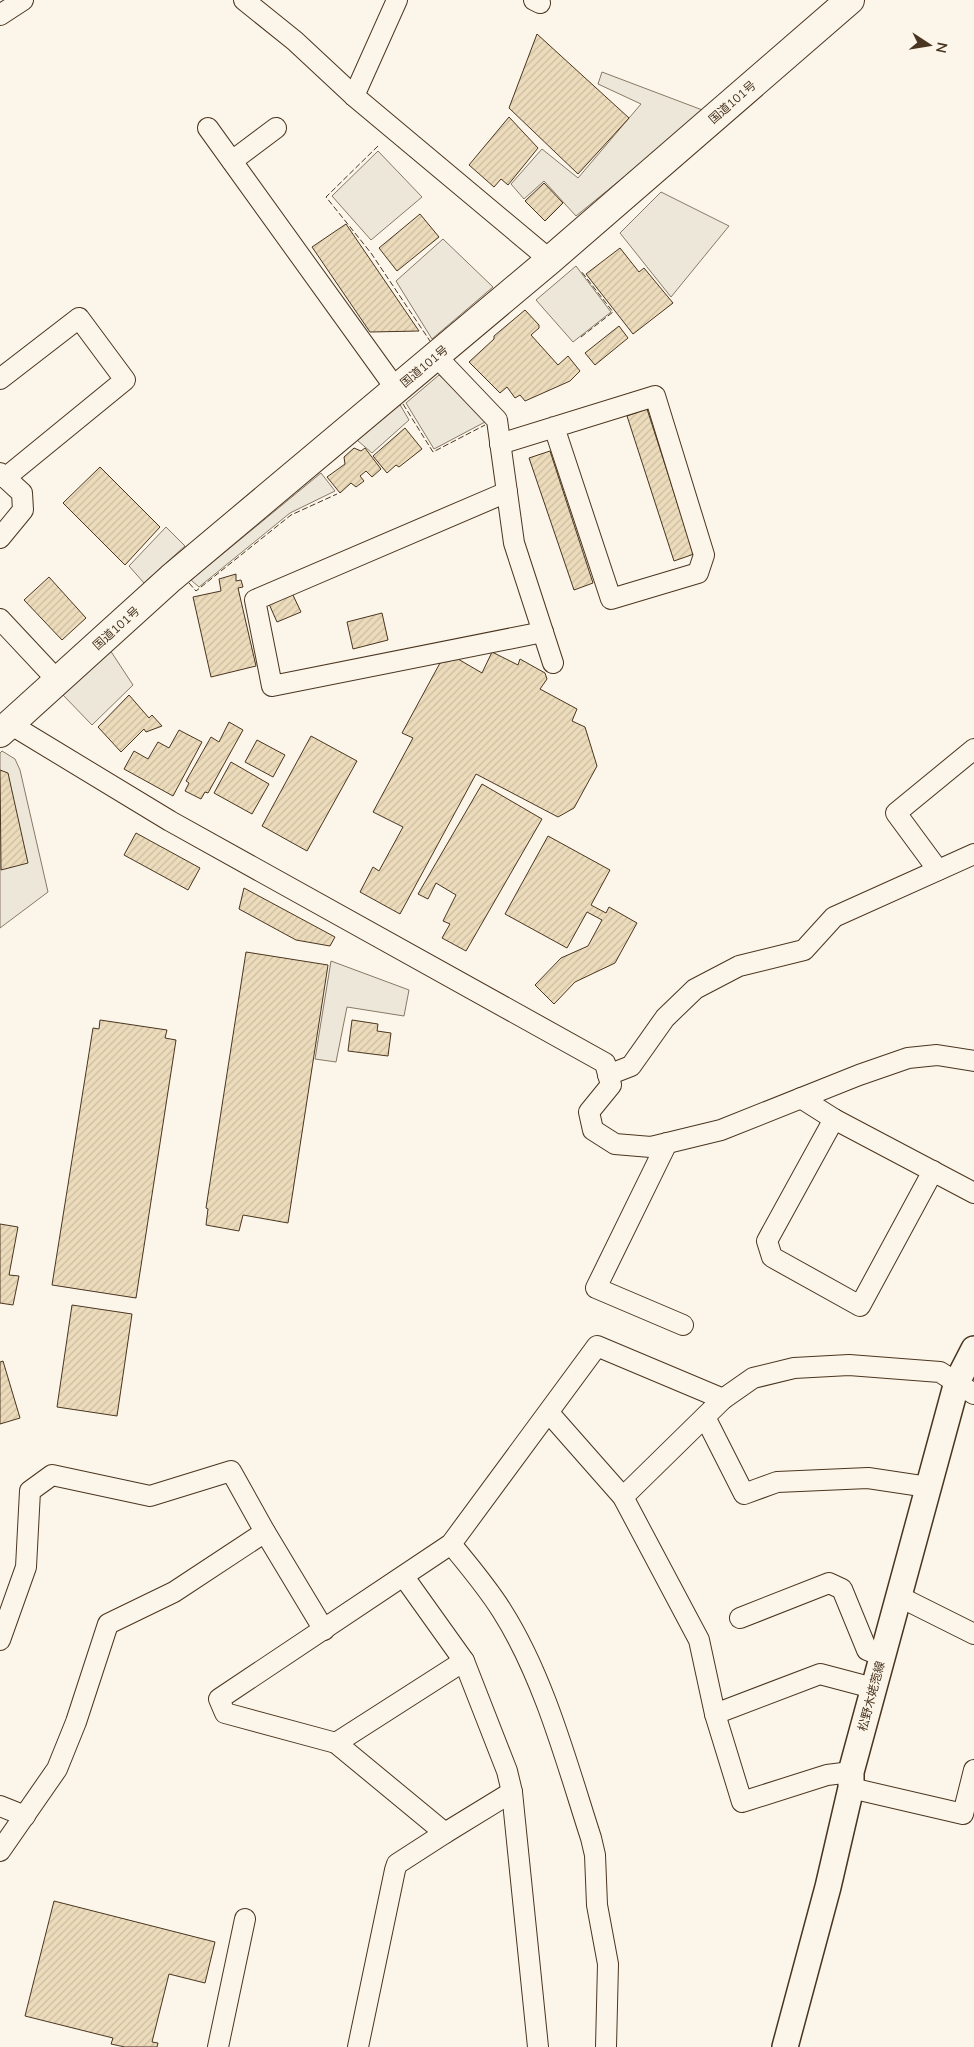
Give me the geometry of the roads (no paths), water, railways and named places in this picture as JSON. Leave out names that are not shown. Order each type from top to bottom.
[{"type":"highway","name":"国道101号","points":[[5,729],[171,578],[550,260],[850,0]]},
{"type":"main road","name":"松野木姥萢線","points":[[785,2047],[828,1888],[873,1688],[928,1487],[965,1388],[974,1349]]},
{"type":"street","points":[[0,15],[23,0]]},
{"type":"street","points":[[244,0],[295,41],[354,96],[550,260]]},
{"type":"street","points":[[354,96],[397,0]]},
{"type":"street","points":[[208,128],[396,389]]},
{"type":"street","points":[[232,161],[276,128]]},
{"type":"street","points":[[0,379],[79,318],[125,380],[3,475],[22,493],[23,510],[0,538]]},
{"type":"street","points":[[436,356],[497,420],[514,543],[554,663]]},
{"type":"street","points":[[500,444],[554,427],[654,396],[704,555],[698,573],[611,599],[554,427]]},
{"type":"street","points":[[507,492],[255,600],[272,686],[543,632]]},
{"type":"street","points":[[0,619],[58,681]]},
{"type":"street","points":[[5,729],[606,1063],[611,1085],[589,1112],[593,1130],[615,1144],[651,1147],[720,1130],[859,1075],[908,1058],[937,1055],[974,1061]]},
{"type":"street","points":[[938,870],[896,813],[974,749]]},
{"type":"street","points":[[608,1075],[631,1066],[665,1018],[695,988],[739,966],[804,950],[834,917],[974,854]]},
{"type":"street","points":[[801,1098],[834,1119],[974,1193]]},
{"type":"street","points":[[834,1119],[767,1241],[772,1257],[860,1306],[933,1171]]},
{"type":"street","points":[[668,1143],[596,1288],[683,1325]]},
{"type":"street","points":[[445,1833],[336,1743],[226,1713],[219,1699],[451,1544],[597,1346],[723,1400]]},
{"type":"street","points":[[623,1497],[723,1400],[753,1378],[794,1368],[849,1364],[940,1372],[965,1388]]},
{"type":"street","points":[[549,1413],[623,1497],[699,1640],[715,1714],[742,1802],[828,1775],[851,1780],[963,1814],[974,1770]]},
{"type":"street","points":[[705,1418],[744,1494],[777,1482],[868,1478],[928,1487]]},
{"type":"street","points":[[0,1640],[26,1567],[30,1491],[52,1475],[150,1496],[231,1472],[324,1630]]},
{"type":"street","points":[[0,1851],[57,1769],[76,1722],[108,1624],[174,1592],[265,1532]]},
{"type":"street","points":[[451,1544],[502,1612],[520,1644],[552,1720],[591,1838],[597,1905],[608,1964],[606,2047]]},
{"type":"street","points":[[404,1577],[464,1661],[507,1771],[512,1792],[538,2047]]},
{"type":"street","points":[[740,1618],[828,1584],[842,1589],[867,1650],[882,1656]]},
{"type":"street","points":[[898,1596],[974,1634]]},
{"type":"street","points":[[336,1743],[464,1661]]},
{"type":"street","points":[[715,1714],[820,1674],[873,1688]]},
{"type":"street","points":[[358,2047],[397,1864],[512,1792]]},
{"type":"street","points":[[0,1806],[26,1816]]},
{"type":"street","points":[[218,2047],[246,1919]]}]
